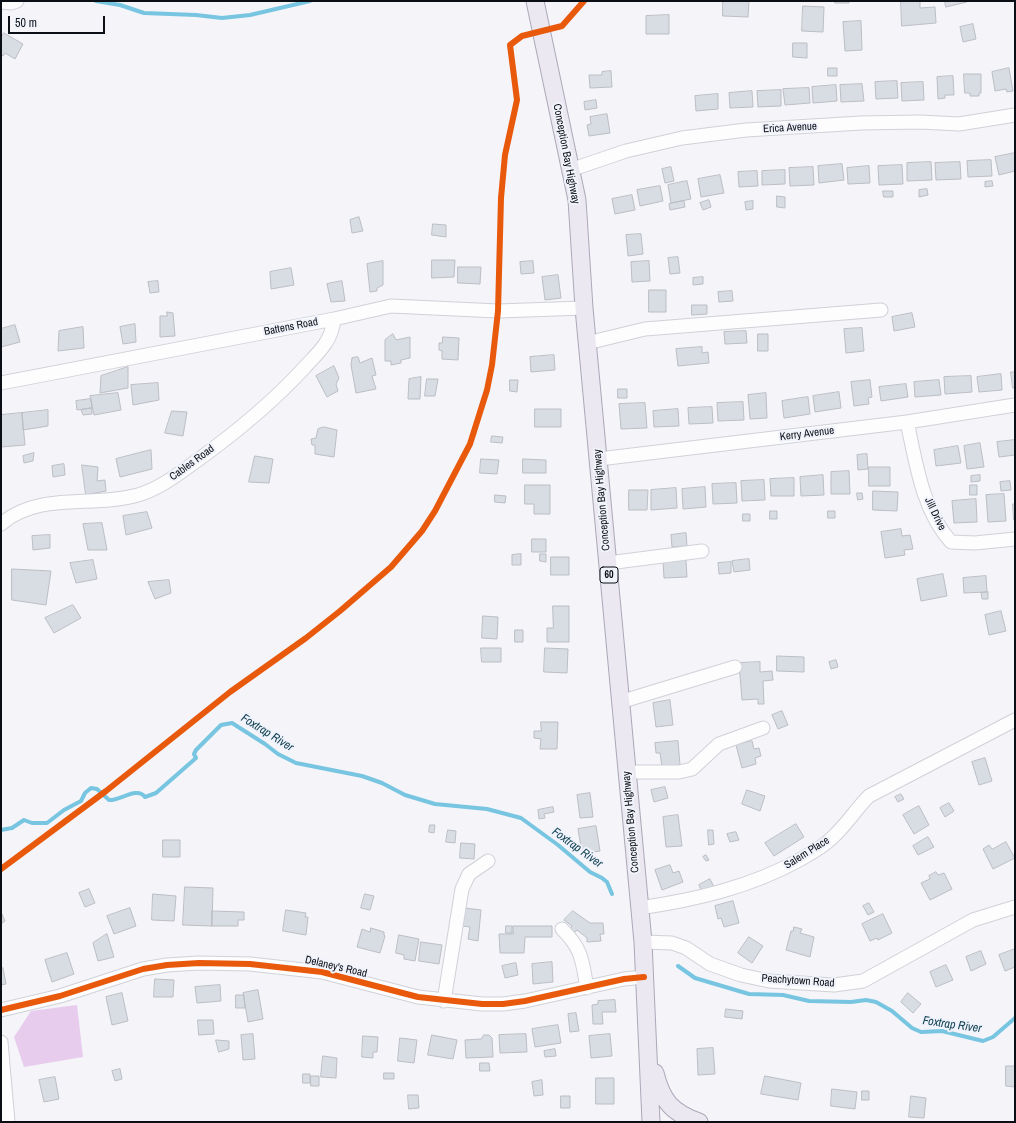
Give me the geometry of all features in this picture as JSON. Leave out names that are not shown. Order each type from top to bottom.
[{"type":"main road","name":"Conception Bay Highway","points":[[535,1],[577,200],[587,343],[643,942],[649,1043],[651,1122]]},
{"type":"main road","points":[[649,1043],[658,1084],[665,1100],[676,1112],[699,1122]]},
{"type":"street","points":[[1,2],[11,3],[17,1]]},
{"type":"street","name":"Erica Avenue","points":[[570,170],[626,151],[682,138],[746,130],[862,123],[920,122],[959,124],[1015,115]]},
{"type":"street","name":"Battens Road","points":[[1,383],[334,319],[391,306],[498,311],[584,308]]},
{"type":"street","points":[[587,343],[645,329],[881,310]]},
{"type":"street","name":"Cables Road","points":[[1,524],[16,513],[34,506],[128,497],[147,492],[168,481],[238,429],[290,382],[324,346],[331,332],[334,319]]},
{"type":"street","name":"Kerry Avenue","points":[[599,459],[907,422],[1015,405]]},
{"type":"street","name":"Jill Drive","points":[[907,422],[918,472],[928,503],[938,524],[951,542],[963,543],[1015,540]]},
{"type":"street","points":[[608,563],[702,551]]},
{"type":"street","points":[[620,702],[735,668]]},
{"type":"street","name":"Salem Place","points":[[639,908],[679,902],[718,893],[782,869],[810,854],[833,837],[856,808],[870,796],[1015,720]]},
{"type":"street","points":[[626,772],[679,772],[692,769],[719,744],[763,728]]},
{"type":"street","points":[[444,1001],[462,888],[469,874],[488,861]]},
{"type":"street","name":"Peachytown Road","points":[[643,942],[672,943],[686,948],[710,964],[740,975],[769,981],[834,985],[863,981],[973,920],[1015,907]]},
{"type":"street","points":[[562,929],[574,941],[582,956],[587,988]]},
{"type":"street","name":"Delaney's Road","points":[[1,1010],[60,996],[143,969],[199,963],[250,964],[322,972],[390,991],[444,1001],[503,1004],[587,988],[628,978],[644,977]]},
{"type":"street","points":[[1,1042],[8,1122]]},
{"type":"shaded area","points":[[77,1005],[83,1057],[24,1067],[14,1037],[31,1011]]},
{"type":"building","points":[[723,1],[749,1],[748,17],[723,16]]},
{"type":"building","points":[[835,1],[849,1],[849,3],[835,3]]},
{"type":"building","points":[[901,1],[920,1],[920,8],[935,7],[936,23],[902,26]]},
{"type":"building","points":[[945,1],[967,1],[967,2],[946,7]]},
{"type":"building","points":[[803,6],[824,7],[823,32],[802,31]]},
{"type":"building","points":[[669,15],[669,34],[646,34],[646,16]]},
{"type":"building","points":[[861,21],[862,50],[845,51],[843,22]]},
{"type":"building","points":[[973,24],[976,39],[963,42],[960,27]]},
{"type":"building","points":[[4,33],[23,44],[15,59],[5,53],[3,56],[1,55],[1,38]]},
{"type":"building","points":[[793,43],[807,43],[807,58],[793,57]]},
{"type":"building","points":[[828,68],[837,68],[837,76],[828,76]]},
{"type":"building","points":[[1009,68],[1013,91],[1007,92],[1006,89],[995,91],[992,72]]},
{"type":"building","points":[[611,71],[612,87],[590,88],[589,75],[602,75],[602,72]]},
{"type":"building","points":[[964,74],[981,74],[981,93],[979,93],[979,96],[970,96],[970,93],[965,93]]},
{"type":"building","points":[[953,76],[954,95],[945,95],[945,98],[938,99],[937,77]]},
{"type":"building","points":[[897,81],[898,98],[876,99],[875,82]]},
{"type":"building","points":[[923,82],[924,100],[902,101],[901,83]]},
{"type":"building","points":[[862,84],[864,101],[841,102],[840,85]]},
{"type":"building","points":[[836,85],[837,101],[813,103],[812,87]]},
{"type":"building","points":[[809,88],[810,103],[785,105],[783,89]]},
{"type":"building","points":[[781,90],[781,106],[758,107],[757,91]]},
{"type":"building","points":[[752,91],[753,107],[730,108],[729,93]]},
{"type":"building","points":[[718,94],[718,109],[696,111],[695,96]]},
{"type":"building","points":[[596,100],[597,108],[585,110],[584,102]]},
{"type":"building","points":[[607,114],[610,133],[589,136],[587,125],[591,124],[590,117]]},
{"type":"building","points":[[1015,153],[1015,171],[999,175],[995,157]]},
{"type":"building","points":[[991,160],[992,176],[968,177],[967,161]]},
{"type":"building","points":[[931,162],[932,180],[907,181],[907,163]]},
{"type":"building","points":[[960,162],[961,179],[936,180],[935,163]]},
{"type":"building","points":[[842,164],[844,180],[819,183],[818,166]]},
{"type":"building","points":[[902,165],[903,184],[879,185],[878,166]]},
{"type":"building","points":[[869,166],[870,183],[848,184],[847,168]]},
{"type":"building","points":[[671,167],[674,181],[665,183],[662,169]]},
{"type":"building","points":[[813,167],[814,185],[790,186],[789,168]]},
{"type":"building","points":[[785,170],[785,184],[762,185],[762,171]]},
{"type":"building","points":[[757,171],[758,186],[739,187],[738,172]]},
{"type":"building","points":[[720,175],[724,193],[701,197],[698,179]]},
{"type":"building","points":[[687,181],[691,199],[671,203],[668,185]]},
{"type":"building","points":[[992,181],[993,186],[985,187],[985,182]]},
{"type":"building","points":[[660,186],[663,201],[640,206],[637,190]]},
{"type":"building","points":[[927,189],[928,195],[919,197],[919,190]]},
{"type":"building","points":[[883,191],[893,191],[893,197],[884,197]]},
{"type":"building","points":[[632,195],[635,210],[615,214],[612,199]]},
{"type":"building","points":[[777,196],[785,197],[785,208],[777,207]]},
{"type":"building","points":[[709,200],[711,207],[703,210],[700,203]]},
{"type":"building","points":[[684,201],[685,207],[670,210],[669,204]]},
{"type":"building","points":[[753,201],[753,209],[746,210],[745,202]]},
{"type":"building","points":[[359,217],[363,231],[352,233],[350,220]]},
{"type":"building","points":[[433,224],[446,225],[446,237],[432,235]]},
{"type":"building","points":[[641,234],[643,254],[628,256],[626,235]]},
{"type":"building","points":[[678,257],[680,273],[670,274],[668,258]]},
{"type":"building","points":[[432,260],[455,260],[454,277],[432,278]]},
{"type":"building","points":[[383,261],[383,285],[377,288],[377,291],[370,292],[367,264]]},
{"type":"building","points":[[533,261],[534,273],[521,274],[520,262]]},
{"type":"building","points":[[649,261],[650,281],[632,282],[631,262]]},
{"type":"building","points":[[458,267],[481,267],[480,284],[458,283]]},
{"type":"building","points":[[291,268],[294,285],[271,289],[270,272]]},
{"type":"building","points":[[558,275],[561,298],[545,300],[542,277]]},
{"type":"building","points":[[703,277],[703,284],[693,285],[693,278]]},
{"type":"building","points":[[158,281],[159,292],[150,293],[148,282]]},
{"type":"building","points":[[342,281],[345,301],[331,302],[327,284]]},
{"type":"building","points":[[649,290],[666,290],[666,312],[649,312]]},
{"type":"building","points":[[732,291],[733,301],[719,302],[718,292]]},
{"type":"building","points":[[692,305],[707,305],[707,314],[692,315]]},
{"type":"building","points":[[167,312],[173,313],[175,336],[160,337],[160,316],[167,316]]},
{"type":"building","points":[[912,313],[915,327],[894,331],[892,317]]},
{"type":"building","points":[[135,324],[136,342],[123,344],[120,327]]},
{"type":"building","points":[[15,325],[20,342],[1,347],[1,329]]},
{"type":"building","points":[[83,327],[84,348],[58,351],[59,331]]},
{"type":"building","points":[[862,328],[864,351],[846,353],[844,329]]},
{"type":"building","points":[[746,331],[747,343],[725,344],[724,332]]},
{"type":"building","points":[[393,334],[396,340],[410,337],[410,358],[401,360],[401,363],[391,365],[391,361],[385,361],[385,340]]},
{"type":"building","points":[[758,334],[768,334],[768,351],[758,351]]},
{"type":"building","points":[[443,337],[459,338],[458,360],[442,359],[442,351],[439,350],[439,343],[442,343]]},
{"type":"building","points":[[702,347],[702,353],[708,352],[709,363],[678,366],[676,349]]},
{"type":"building","points":[[554,355],[555,370],[531,372],[530,357]]},
{"type":"building","points":[[358,357],[360,363],[372,358],[376,375],[372,376],[376,389],[356,393],[351,365],[352,358]]},
{"type":"building","points":[[334,366],[339,378],[336,384],[338,391],[327,397],[316,376]]},
{"type":"building","points":[[128,367],[128,388],[100,393],[101,376]]},
{"type":"building","points":[[1011,372],[1015,372],[1015,388],[1013,388]]},
{"type":"building","points":[[1001,374],[1002,390],[979,392],[977,377]]},
{"type":"building","points":[[971,376],[972,392],[945,394],[944,377]]},
{"type":"building","points":[[421,377],[420,399],[408,399],[409,379]]},
{"type":"building","points":[[427,379],[438,379],[435,396],[425,396]]},
{"type":"building","points":[[510,380],[518,380],[517,392],[510,391]]},
{"type":"building","points":[[870,380],[872,397],[868,398],[869,404],[854,406],[851,382]]},
{"type":"building","points":[[939,380],[941,395],[915,397],[914,382]]},
{"type":"building","points":[[158,383],[159,400],[133,405],[131,385]]},
{"type":"building","points":[[906,384],[908,397],[881,401],[879,387]]},
{"type":"building","points":[[618,389],[627,389],[627,398],[618,398]]},
{"type":"building","points":[[839,392],[841,408],[815,412],[813,396]]},
{"type":"building","points":[[118,393],[121,410],[94,415],[90,396]]},
{"type":"building","points":[[766,393],[767,418],[750,419],[748,395]]},
{"type":"building","points":[[808,397],[810,414],[784,418],[782,401]]},
{"type":"building","points":[[91,399],[92,408],[77,410],[76,401]]},
{"type":"building","points":[[743,402],[744,420],[718,421],[717,403]]},
{"type":"building","points":[[645,403],[647,428],[621,429],[619,404]]},
{"type":"building","points":[[712,407],[713,423],[689,424],[688,408]]},
{"type":"building","points":[[92,408],[92,414],[83,415],[81,410]]},
{"type":"building","points":[[535,409],[561,409],[561,427],[535,427]]},
{"type":"building","points":[[678,409],[679,426],[654,427],[653,411]]},
{"type":"building","points":[[48,410],[48,426],[23,430],[22,413]]},
{"type":"building","points":[[172,411],[187,412],[183,436],[165,433]]},
{"type":"building","points":[[22,413],[25,445],[1,447],[1,415]]},
{"type":"building","points":[[324,427],[337,430],[334,457],[315,454],[315,445],[312,445],[311,439],[316,438],[318,429]]},
{"type":"building","points":[[492,436],[503,437],[502,443],[491,442]]},
{"type":"building","points":[[1015,440],[1015,455],[999,457],[997,442]]},
{"type":"building","points":[[980,443],[984,467],[967,469],[964,446]]},
{"type":"building","points":[[958,446],[961,463],[936,466],[934,450]]},
{"type":"building","points":[[151,450],[152,469],[120,477],[116,459]]},
{"type":"building","points":[[34,453],[33,461],[24,463],[23,456]]},
{"type":"building","points":[[867,454],[868,469],[858,470],[857,455]]},
{"type":"building","points":[[255,456],[273,459],[269,483],[249,482]]},
{"type":"building","points":[[481,459],[499,460],[497,474],[480,473]]},
{"type":"building","points":[[523,459],[546,460],[546,473],[523,473]]},
{"type":"building","points":[[64,464],[65,475],[53,477],[52,466]]},
{"type":"building","points":[[82,465],[98,467],[97,481],[105,480],[106,491],[86,495]]},
{"type":"building","points":[[869,467],[890,467],[890,486],[869,486]]},
{"type":"building","points":[[849,471],[850,494],[831,494],[831,472]]},
{"type":"building","points":[[823,475],[824,495],[801,496],[800,477]]},
{"type":"building","points":[[980,475],[980,481],[971,482],[971,476]]},
{"type":"building","points":[[794,478],[794,496],[771,496],[770,479]]},
{"type":"building","points":[[764,480],[765,500],[742,501],[741,481]]},
{"type":"building","points":[[1010,481],[1011,490],[1001,491],[1000,482]]},
{"type":"building","points":[[736,483],[737,503],[713,504],[712,484]]},
{"type":"building","points":[[525,485],[550,485],[550,514],[534,514],[534,504],[525,504]]},
{"type":"building","points":[[970,485],[977,485],[977,495],[970,495]]},
{"type":"building","points":[[705,487],[706,507],[683,509],[682,489]]},
{"type":"building","points":[[676,488],[677,508],[651,510],[651,490]]},
{"type":"building","points":[[629,490],[648,490],[647,510],[629,510]]},
{"type":"building","points":[[873,491],[898,492],[897,511],[873,510]]},
{"type":"building","points":[[857,493],[862,493],[863,499],[858,500]]},
{"type":"building","points":[[1004,494],[1006,521],[988,522],[986,495]]},
{"type":"building","points":[[495,495],[506,496],[505,503],[495,502]]},
{"type":"building","points":[[976,499],[977,522],[954,523],[952,501]]},
{"type":"building","points":[[1013,504],[1015,504],[1015,520],[1014,520]]},
{"type":"building","points":[[770,511],[777,511],[777,519],[770,519]]},
{"type":"building","points":[[828,511],[835,511],[835,518],[828,518]]},
{"type":"building","points":[[147,512],[152,528],[126,535],[123,516]]},
{"type":"building","points":[[743,514],[750,514],[750,521],[743,521]]},
{"type":"building","points":[[102,523],[107,550],[88,550],[83,524]]},
{"type":"building","points":[[901,529],[902,536],[910,535],[913,549],[904,550],[905,555],[885,558],[881,532]]},
{"type":"building","points":[[686,533],[687,546],[672,547],[671,535]]},
{"type":"building","points":[[50,535],[50,548],[33,550],[32,536]]},
{"type":"building","points":[[532,539],[546,539],[546,552],[532,552]]},
{"type":"building","points":[[521,554],[521,565],[512,565],[512,555]]},
{"type":"building","points":[[540,554],[546,554],[546,562],[540,561]]},
{"type":"building","points":[[551,557],[569,557],[569,575],[551,575]]},
{"type":"building","points":[[749,559],[750,570],[734,572],[732,561]]},
{"type":"building","points":[[93,560],[97,579],[76,583],[70,563]]},
{"type":"building","points":[[686,560],[687,577],[664,578],[663,561]]},
{"type":"building","points":[[731,562],[731,573],[719,574],[718,563]]},
{"type":"building","points":[[12,569],[51,571],[46,605],[12,600]]},
{"type":"building","points":[[943,574],[947,596],[921,601],[917,579]]},
{"type":"building","points":[[986,576],[987,592],[964,593],[963,578]]},
{"type":"building","points":[[169,580],[171,593],[155,599],[148,582]]},
{"type":"building","points":[[988,592],[988,599],[982,599],[981,593]]},
{"type":"building","points":[[73,605],[81,618],[54,633],[45,618]]},
{"type":"building","points":[[553,606],[569,606],[569,642],[547,642],[547,628],[553,628]]},
{"type":"building","points":[[1001,611],[1006,631],[989,635],[985,615]]},
{"type":"building","points":[[483,616],[498,617],[497,639],[482,638]]},
{"type":"building","points":[[515,630],[523,630],[523,642],[515,642]]},
{"type":"building","points":[[481,648],[501,648],[501,662],[482,662]]},
{"type":"building","points":[[545,648],[568,649],[567,673],[544,672]]},
{"type":"building","points":[[777,656],[804,657],[804,672],[777,671]]},
{"type":"building","points":[[836,660],[838,667],[831,669],[829,662]]},
{"type":"building","points":[[760,662],[760,672],[772,671],[773,680],[763,681],[764,704],[758,704],[758,699],[742,700],[739,663]]},
{"type":"building","points":[[670,700],[673,725],[656,727],[653,703]]},
{"type":"building","points":[[782,711],[788,725],[778,729],[772,715]]},
{"type":"building","points":[[541,722],[558,722],[557,749],[540,749],[541,739],[534,738],[534,731],[541,731]]},
{"type":"building","points":[[678,741],[680,765],[662,767],[660,753],[656,753],[655,743]]},
{"type":"building","points":[[752,741],[754,749],[759,748],[761,756],[755,758],[756,764],[742,768],[736,745]]},
{"type":"building","points":[[985,758],[992,781],[979,785],[972,762]]},
{"type":"building","points":[[665,787],[668,798],[654,802],[651,790]]},
{"type":"building","points":[[747,790],[765,796],[760,811],[742,804]]},
{"type":"building","points":[[590,793],[593,817],[580,818],[577,795]]},
{"type":"building","points":[[901,794],[904,799],[898,802],[895,797]]},
{"type":"building","points":[[949,803],[954,811],[945,817],[940,808]]},
{"type":"building","points":[[919,806],[929,825],[914,834],[903,815]]},
{"type":"building","points":[[553,807],[554,812],[544,814],[545,818],[539,819],[538,810]]},
{"type":"building","points":[[678,815],[682,846],[666,847],[663,817]]},
{"type":"building","points":[[796,824],[804,837],[774,856],[765,843]]},
{"type":"building","points":[[430,825],[435,825],[434,833],[429,832]]},
{"type":"building","points":[[596,826],[600,851],[582,854],[578,829]]},
{"type":"building","points":[[448,830],[456,831],[455,843],[446,842]]},
{"type":"building","points":[[708,830],[713,830],[714,844],[709,845]]},
{"type":"building","points":[[736,832],[739,840],[730,842],[727,834]]},
{"type":"building","points":[[928,837],[934,847],[918,855],[913,846]]},
{"type":"building","points":[[163,840],[180,840],[180,857],[163,857]]},
{"type":"building","points":[[1006,842],[1015,858],[993,869],[983,849],[989,845],[992,849]]},
{"type":"building","points":[[461,843],[475,844],[474,859],[460,858]]},
{"type":"building","points":[[706,855],[709,860],[706,861],[703,857]]},
{"type":"building","points":[[670,865],[673,873],[679,871],[683,882],[662,890],[655,870]]},
{"type":"building","points":[[936,872],[938,875],[944,873],[952,889],[930,900],[921,883],[930,879],[929,876]]},
{"type":"building","points":[[710,879],[715,889],[703,894],[699,885]]},
{"type":"building","points":[[185,887],[213,888],[212,926],[183,925]]},
{"type":"building","points":[[89,889],[95,903],[85,907],[79,893]]},
{"type":"building","points":[[153,894],[176,896],[174,921],[152,920]]},
{"type":"building","points":[[365,894],[374,896],[370,910],[361,908]]},
{"type":"building","points":[[733,901],[739,923],[724,927],[721,918],[718,919],[715,906]]},
{"type":"building","points":[[869,903],[874,912],[868,915],[863,906]]},
{"type":"building","points":[[130,908],[136,926],[114,934],[107,916]]},
{"type":"building","points":[[465,908],[481,910],[478,941],[468,939],[470,927],[463,926]]},
{"type":"building","points":[[286,910],[306,913],[305,917],[308,917],[306,935],[283,931]]},
{"type":"building","points":[[212,911],[244,912],[244,920],[238,920],[238,926],[212,926]]},
{"type":"building","points":[[573,911],[590,923],[603,923],[604,934],[600,934],[601,941],[587,942],[587,938],[577,930],[574,933],[570,929],[572,926],[564,920]]},
{"type":"building","points":[[1,912],[5,921],[1,924]]},
{"type":"building","points":[[883,914],[892,933],[878,940],[877,938],[870,941],[862,924]]},
{"type":"building","points":[[506,926],[512,926],[512,933],[506,933]]},
{"type":"building","points":[[513,926],[552,926],[552,937],[525,937],[524,953],[500,953],[499,934],[513,934]]},
{"type":"building","points":[[794,927],[802,929],[800,933],[814,937],[810,957],[786,950],[791,931],[793,931]]},
{"type":"building","points":[[371,928],[384,932],[385,936],[380,953],[357,947],[362,929],[370,932]]},
{"type":"building","points":[[107,934],[114,957],[98,961],[93,943]]},
{"type":"building","points":[[399,935],[419,939],[415,961],[404,959],[404,955],[396,953]]},
{"type":"building","points":[[749,937],[763,946],[752,963],[738,953]]},
{"type":"building","points":[[421,942],[442,945],[439,964],[419,961]]},
{"type":"building","points":[[1015,949],[1015,967],[1005,971],[999,955]]},
{"type":"building","points":[[981,951],[986,964],[971,971],[966,957]]},
{"type":"building","points":[[67,953],[74,974],[52,982],[45,960]]},
{"type":"building","points":[[552,962],[553,982],[533,984],[532,964]]},
{"type":"building","points":[[516,963],[518,975],[505,978],[502,966]]},
{"type":"building","points":[[946,965],[953,980],[936,987],[930,972]]},
{"type":"building","points":[[3,968],[6,984],[1,985],[1,969]]},
{"type":"building","points":[[155,979],[174,980],[173,997],[154,997]]},
{"type":"building","points":[[220,985],[221,1001],[197,1003],[195,987]]},
{"type":"building","points":[[258,990],[263,1019],[248,1022],[243,993]]},
{"type":"building","points":[[122,993],[128,1021],[112,1025],[106,997]]},
{"type":"building","points":[[908,993],[921,1004],[913,1013],[901,1002]]},
{"type":"building","points":[[236,995],[244,995],[245,1008],[236,1008]]},
{"type":"building","points":[[615,1000],[616,1012],[602,1012],[603,1024],[593,1024],[592,1005],[598,1004],[598,1001]]},
{"type":"building","points":[[726,1009],[743,1011],[742,1019],[725,1017]]},
{"type":"building","points":[[576,1013],[579,1031],[570,1032],[568,1014]]},
{"type":"building","points":[[198,1020],[213,1020],[214,1034],[199,1035]]},
{"type":"building","points":[[558,1025],[561,1043],[535,1047],[532,1029]]},
{"type":"building","points":[[253,1034],[255,1059],[243,1060],[241,1035]]},
{"type":"building","points":[[526,1034],[527,1052],[500,1053],[499,1035]]},
{"type":"building","points":[[610,1034],[612,1056],[591,1058],[589,1036]]},
{"type":"building","points":[[432,1035],[457,1040],[453,1059],[428,1055]]},
{"type":"building","points":[[484,1035],[489,1035],[492,1038],[493,1057],[466,1058],[465,1040],[481,1039]]},
{"type":"building","points":[[363,1036],[378,1037],[377,1052],[373,1052],[373,1058],[362,1057]]},
{"type":"building","points":[[400,1038],[417,1040],[414,1063],[398,1061]]},
{"type":"building","points":[[216,1040],[229,1041],[229,1049],[219,1052]]},
{"type":"building","points":[[713,1048],[715,1074],[698,1075],[697,1049]]},
{"type":"building","points":[[555,1049],[556,1056],[545,1057],[544,1051]]},
{"type":"building","points":[[323,1056],[337,1058],[336,1078],[321,1077]]},
{"type":"building","points":[[480,1063],[489,1063],[490,1071],[480,1071]]},
{"type":"building","points":[[1006,1066],[1015,1066],[1015,1087],[1006,1086]]},
{"type":"building","points":[[120,1069],[122,1079],[115,1081],[112,1071]]},
{"type":"building","points":[[384,1073],[394,1073],[394,1079],[384,1079]]},
{"type":"building","points":[[303,1074],[310,1074],[310,1083],[303,1083]]},
{"type":"building","points":[[311,1076],[319,1076],[319,1086],[311,1086]]},
{"type":"building","points":[[765,1076],[801,1083],[798,1100],[761,1094]]},
{"type":"building","points":[[55,1077],[59,1099],[44,1102],[39,1080]]},
{"type":"building","points":[[596,1078],[614,1078],[614,1104],[596,1104]]},
{"type":"building","points":[[542,1080],[543,1095],[534,1096],[532,1082]]},
{"type":"building","points":[[832,1089],[857,1092],[855,1109],[831,1106]]},
{"type":"building","points":[[862,1091],[869,1091],[869,1100],[862,1100]]},
{"type":"building","points":[[408,1095],[418,1095],[419,1108],[409,1109]]},
{"type":"building","points":[[561,1096],[570,1096],[570,1108],[561,1108]]},
{"type":"building","points":[[911,1096],[926,1098],[924,1118],[909,1117]]},
{"type":"waterway","points":[[96,1],[120,5],[144,13],[196,15],[222,18],[250,15],[310,1]]},
{"type":"waterway","name":"Foxtrap River","points":[[1,830],[12,828],[24,820],[32,823],[47,823],[64,810],[81,801],[85,793],[91,788],[97,789],[109,800],[133,793],[142,794],[145,797],[156,793],[196,758],[194,754],[196,750],[221,725],[232,723],[278,754],[296,763],[362,776],[382,783],[405,795],[435,804],[487,809],[521,818],[558,845],[590,872],[607,882],[612,894]]},
{"type":"waterway","name":"Foxtrap River","points":[[678,966],[695,978],[749,994],[783,995],[809,1001],[851,1002],[866,1000],[876,1002],[892,1011],[912,1028],[921,1032],[942,1031],[983,1041],[993,1037],[1015,1018]]},
{"type":"cycle path","points":[[1,869],[106,791],[230,692],[306,638],[340,611],[391,567],[422,531],[435,511],[470,444],[487,390],[492,365],[498,311],[501,198],[505,155],[517,100],[510,45],[522,36],[562,26],[584,1]]},
{"type":"cycle path","points":[[1,1010],[60,996],[143,969],[167,965],[199,963],[250,964],[322,972],[418,997],[482,1004],[503,1004],[525,1001],[624,979],[644,977]]}]
